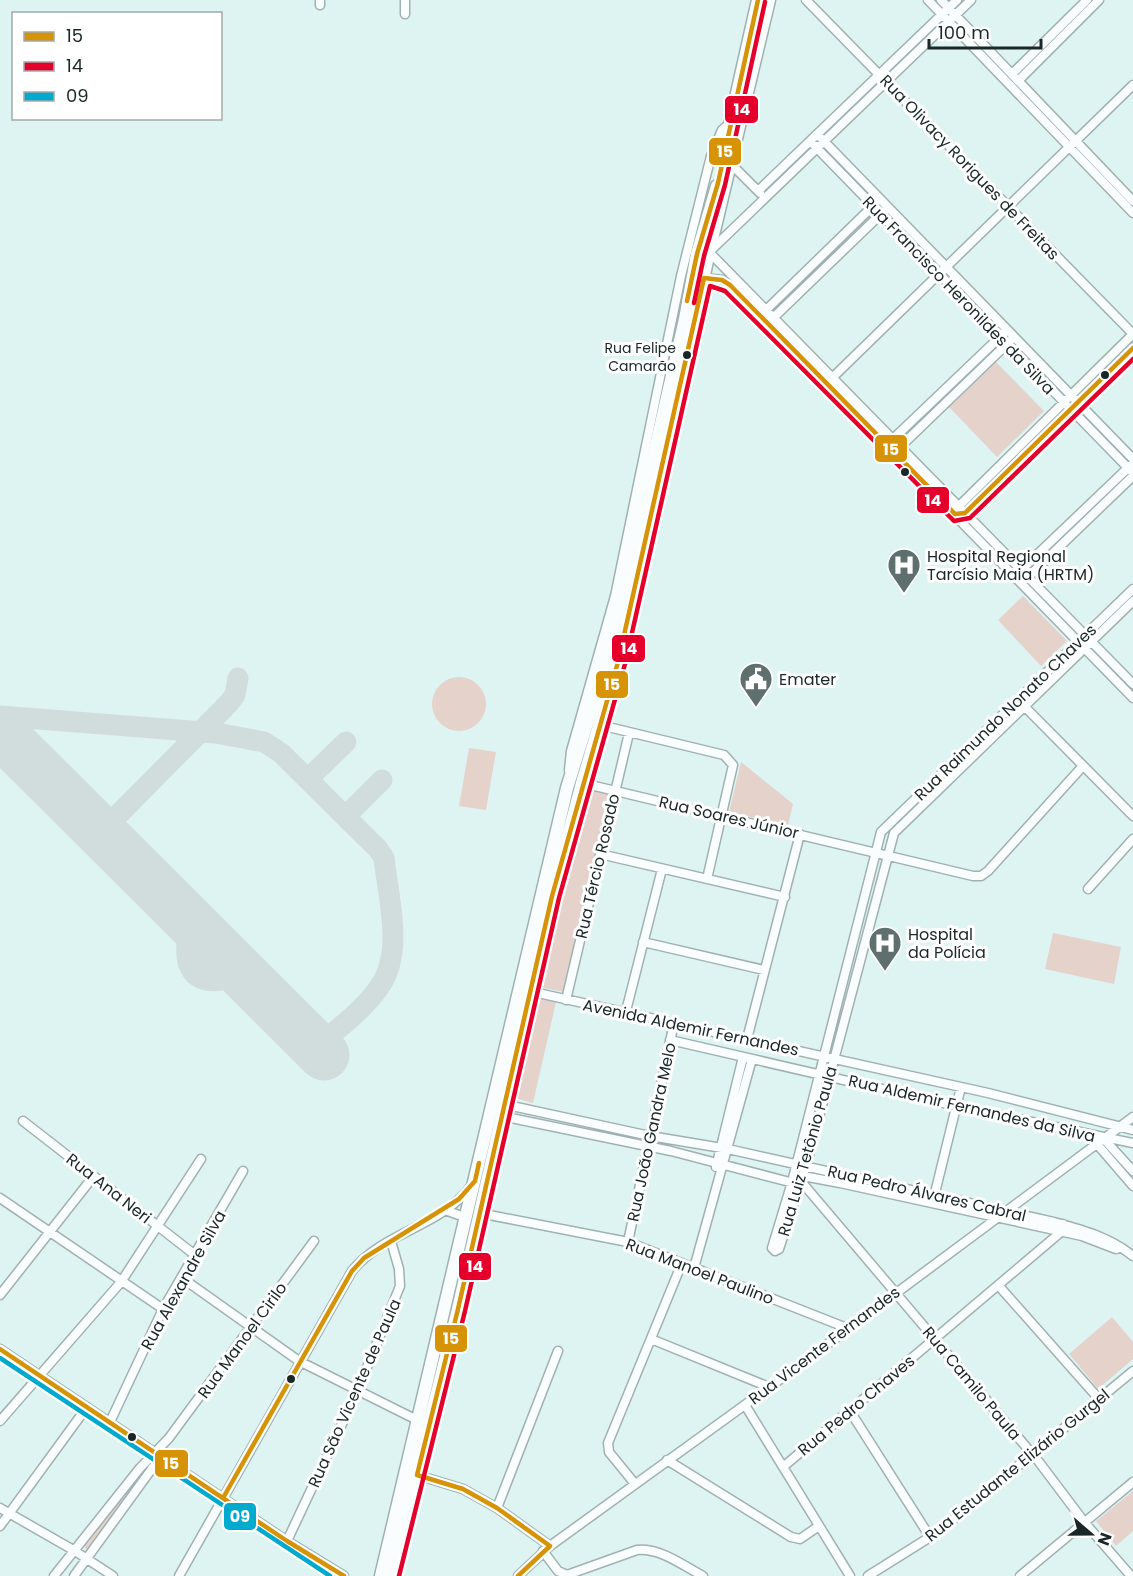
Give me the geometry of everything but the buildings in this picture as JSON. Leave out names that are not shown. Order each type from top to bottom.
[{"type":"main road","points":[[704,278],[697,276],[694,271],[758,0]]},
{"type":"main road","points":[[381,1576],[438,1391],[546,920],[582,783],[618,662],[709,252],[769,0]]},
{"type":"main road","points":[[391,1576],[412,1491],[411,1473],[418,1421],[568,784],[607,659],[685,319],[690,285],[706,223]]},
{"type":"main road","points":[[598,688],[590,720],[592,724],[600,725]]},
{"type":"main road","points":[[574,765],[581,754],[587,754],[582,783]]},
{"type":"main road","points":[[538,909],[543,897],[547,897],[549,902],[546,920]]},
{"type":"main road","points":[[446,1304],[442,1346],[447,1346],[451,1336]]},
{"type":"main road","points":[[430,1375],[434,1363],[441,1364],[438,1391]]},
{"type":"street","points":[[405,0],[405,14]]},
{"type":"street","name":"Rua Olivacy Rorigues de Freitas","points":[[806,0],[1133,334]]},
{"type":"street","points":[[928,0],[949,15],[1015,77],[1026,95]]},
{"type":"street","points":[[941,0],[949,15],[1072,144],[1133,213]]},
{"type":"street","points":[[821,138],[886,82],[949,15],[957,0]]},
{"type":"street","points":[[971,0],[949,15],[879,75],[814,146],[761,194],[709,252],[770,321],[1085,642],[1133,684]]},
{"type":"street","points":[[1015,77],[1087,0]]},
{"type":"street","points":[[1015,77],[1099,0]]},
{"type":"street","points":[[830,380],[1133,85]]},
{"type":"street","points":[[568,784],[571,751],[615,596],[681,276],[711,156],[722,130],[731,121]]},
{"type":"street","name":"Rua Francisco Heronildes da Silva","points":[[821,138],[971,293],[1007,337]]},
{"type":"street","points":[[1072,144],[1133,201]]},
{"type":"street","name":"Rua Francisco Heronildes da Silva","points":[[814,146],[964,299],[1007,337],[1067,398],[1078,403],[1133,459]]},
{"type":"street","points":[[730,164],[761,194]]},
{"type":"street","points":[[763,313],[880,199]]},
{"type":"street","points":[[770,321],[888,207]]},
{"type":"street","points":[[838,239],[847,247]]},
{"type":"street","points":[[704,278],[722,280],[763,313]]},
{"type":"street","points":[[964,299],[971,293]]},
{"type":"street","points":[[956,510],[1133,334]]},
{"type":"street","points":[[893,439],[1007,337]]},
{"type":"street","points":[[900,447],[1007,337]]},
{"type":"street","points":[[965,513],[1133,348]]},
{"type":"street","points":[[830,380],[893,439],[956,510],[965,513],[1028,577],[1133,698]]},
{"type":"street","name":"Rua Francisco Heronildes da Silva","points":[[1067,398],[1071,410],[1132,470]]},
{"type":"street","points":[[1028,577],[1075,525],[1132,470]]},
{"type":"street","points":[[1021,570],[1075,525]]},
{"type":"street","name":"Rua Raimundo Nonato Chaves","points":[[879,836],[891,820],[1025,706],[1133,589]]},
{"type":"street","name":"Rua Raimundo Nonato Chaves","points":[[890,841],[906,820],[1017,699],[1133,602]]},
{"type":"street","points":[[1017,699],[1133,816]]},
{"type":"street","points":[[600,725],[724,755],[733,765],[707,879]]},
{"type":"street","name":"Rua Tércio Rosado","points":[[566,999],[629,733]]},
{"type":"street","name":"Rua Soares Júnior","points":[[582,783],[981,876],[1082,767]]},
{"type":"street","points":[[747,1039],[800,834]]},
{"type":"street","name":"Rua Luiz Tetônio Paula","points":[[879,836],[796,1165],[798,1181],[779,1249],[775,1251],[772,1248],[798,1181],[806,1166],[890,841]]},
{"type":"street","points":[[1088,889],[1133,839]]},
{"type":"street","points":[[600,854],[785,897]]},
{"type":"street","points":[[626,1011],[662,868]]},
{"type":"street","points":[[643,942],[764,970]]},
{"type":"street","name":"Avenida Aldemir Fernandes","points":[[529,991],[834,1058],[1133,1130]]},
{"type":"street","name":"Rua João Gandra Melo","points":[[628,1242],[674,1023]]},
{"type":"street","name":"Rua Aldemir Fernandes da Silva","points":[[670,1040],[1099,1140],[1133,1143]]},
{"type":"street","points":[[694,1268],[747,1058]]},
{"type":"street","points":[[932,1203],[960,1087]]},
{"type":"street","name":"Rua Pedro Álvares Cabral","points":[[502,1110],[724,1148],[935,1193],[1110,1240],[1133,1257]]},
{"type":"street","name":"Rua Pedro Álvares Cabral","points":[[502,1110],[798,1181],[932,1203],[995,1218],[1062,1228]]},
{"type":"street","name":"Rua Vicente Fernandes","points":[[518,1576],[546,1548],[769,1387],[894,1292],[1133,1117]]},
{"type":"street","name":"Rua Ana Neri","points":[[23,1121],[195,1255]]},
{"type":"street","points":[[1099,1140],[1133,1171]]},
{"type":"street","points":[[1099,1140],[1133,1186]]},
{"type":"street","points":[[0,1421],[121,1282],[201,1160]]},
{"type":"street","name":"Rua Alexandre Silva","points":[[110,1422],[163,1309],[243,1172]]},
{"type":"street","points":[[0,1295],[93,1177]]},
{"type":"street","points":[[179,1576],[352,1271],[364,1258],[445,1210],[463,1196],[475,1181]]},
{"type":"street","name":"Rua Pedro Álvares Cabral","points":[[798,1181],[811,1192]]},
{"type":"street","name":"Rua Camilo Paula","points":[[811,1192],[1032,1454],[1085,1523],[1131,1576]]},
{"type":"street","points":[[0,1198],[163,1309]]},
{"type":"street","points":[[445,1210],[467,1218]]},
{"type":"street","name":"Rua Manoel Paulino","points":[[479,1213],[628,1242],[847,1328]]},
{"type":"street","name":"Rua Pedro Chaves","points":[[783,1467],[1062,1228]]},
{"type":"street","name":"Rua Manoel Cirilo","points":[[74,1576],[88,1559],[169,1438],[314,1241]]},
{"type":"street","name":"Rua São Vicente de Paula","points":[[287,1541],[357,1392],[400,1286],[399,1269],[391,1241]]},
{"type":"street","points":[[635,1484],[607,1448],[682,1263]]},
{"type":"street","points":[[182,1278],[299,1361],[418,1421]]},
{"type":"street","points":[[998,1285],[1099,1399]]},
{"type":"street","points":[[651,1338],[769,1387]]},
{"type":"street","points":[[0,1348],[287,1541],[344,1576]]},
{"type":"street","points":[[497,1508],[558,1351]]},
{"type":"street","name":"Rua Estudante Elizário Gurgel","points":[[868,1576],[930,1537],[1133,1371]]},
{"type":"street","points":[[745,1404],[850,1576]]},
{"type":"street","points":[[0,1526],[87,1407]]},
{"type":"street","points":[[850,1411],[930,1537]]},
{"type":"street","name":"Rua Manoel Cirilo","points":[[54,1576],[158,1455]]},
{"type":"street","points":[[667,1461],[791,1537],[800,1539],[819,1526]]},
{"type":"street","points":[[411,1473],[463,1489],[497,1508],[546,1548],[558,1571],[567,1575],[637,1550],[646,1549],[660,1553],[703,1576]]},
{"type":"street","points":[[1020,1576],[1133,1483]]},
{"type":"street","points":[[0,1508],[75,1551],[113,1576]]},
{"type":"shaded area","points":[[996,362],[1044,411],[997,457],[949,407]]},
{"type":"shaded area","points":[[1023,596],[1067,641],[1041,666],[998,620]]},
{"type":"shaded area","points":[[454,677],[464,677],[474,681],[482,689],[486,704],[482,719],[474,727],[464,731],[454,731],[444,727],[436,719],[432,709],[432,699],[436,689],[444,681]]},
{"type":"shaded area","points":[[469,748],[496,752],[486,810],[459,806]]},
{"type":"shaded area","points":[[741,762],[793,804],[788,825],[729,812]]},
{"type":"shaded area","points":[[589,787],[609,792],[564,992],[539,987]]},
{"type":"shaded area","points":[[1053,933],[1121,947],[1114,984],[1045,969]]},
{"type":"shaded area","points":[[537,997],[556,1002],[533,1103],[512,1097]]},
{"type":"shaded area","points":[[1112,1317],[1133,1342],[1133,1359],[1098,1389],[1069,1354]]},
{"type":"shaded area","points":[[146,1467],[149,1467],[90,1549],[86,1549],[84,1545]]},
{"type":"shaded area","points":[[1133,1491],[1133,1531],[1116,1546],[1096,1521]]},
{"type":"taxiway","points":[[89,821],[96,824],[111,822],[228,704],[235,695],[238,678]]},
{"type":"taxiway","points":[[0,716],[216,733],[264,742],[281,753],[378,849],[384,858],[391,906],[393,941],[387,972],[380,986],[366,1003],[316,1048]]},
{"type":"taxiway","points":[[312,783],[313,774],[346,742]]},
{"type":"taxiway","points":[[349,821],[351,811],[382,780]]},
{"type":"taxiway","points":[[171,903],[184,928],[188,962],[193,972],[205,980],[212,981],[242,974]]},
{"type":"runway","points":[[0,732],[324,1055]]},
{"type":"transit line","name":"15","points":[[687,301],[697,254],[718,183],[758,0]]},
{"type":"transit line","name":"14","points":[[694,303],[704,256],[725,185],[765,2]]},
{"type":"transit line","name":"15","points":[[518,1576],[550,1546],[497,1508],[463,1489],[417,1475],[458,1309],[552,896],[618,662],[704,278],[722,280],[730,285],[955,514],[965,513],[1133,348]]},
{"type":"transit line","name":"14","points":[[399,1576],[465,1311],[559,898],[625,664],[710,286],[725,291],[954,521],[970,518],[1133,359]]},
{"type":"transit line","name":"15","points":[[223,1498],[352,1271],[364,1258],[459,1199],[475,1181],[479,1163]]},
{"type":"transit line","name":"15","points":[[0,1349],[287,1541],[344,1576]]},
{"type":"transit line","name":"09","points":[[0,1358],[330,1576]]},
{"type":"place","name":"Rua Felipe Camarão","points":[[687,355]]},
{"type":"place","name":"Hospital Regional Tarcísio Maia (HRTM)","points":[[904,594]]},
{"type":"place","name":"Emater","points":[[756,708]]},
{"type":"place","name":"Hospital da Polícia","points":[[885,972]]}]
